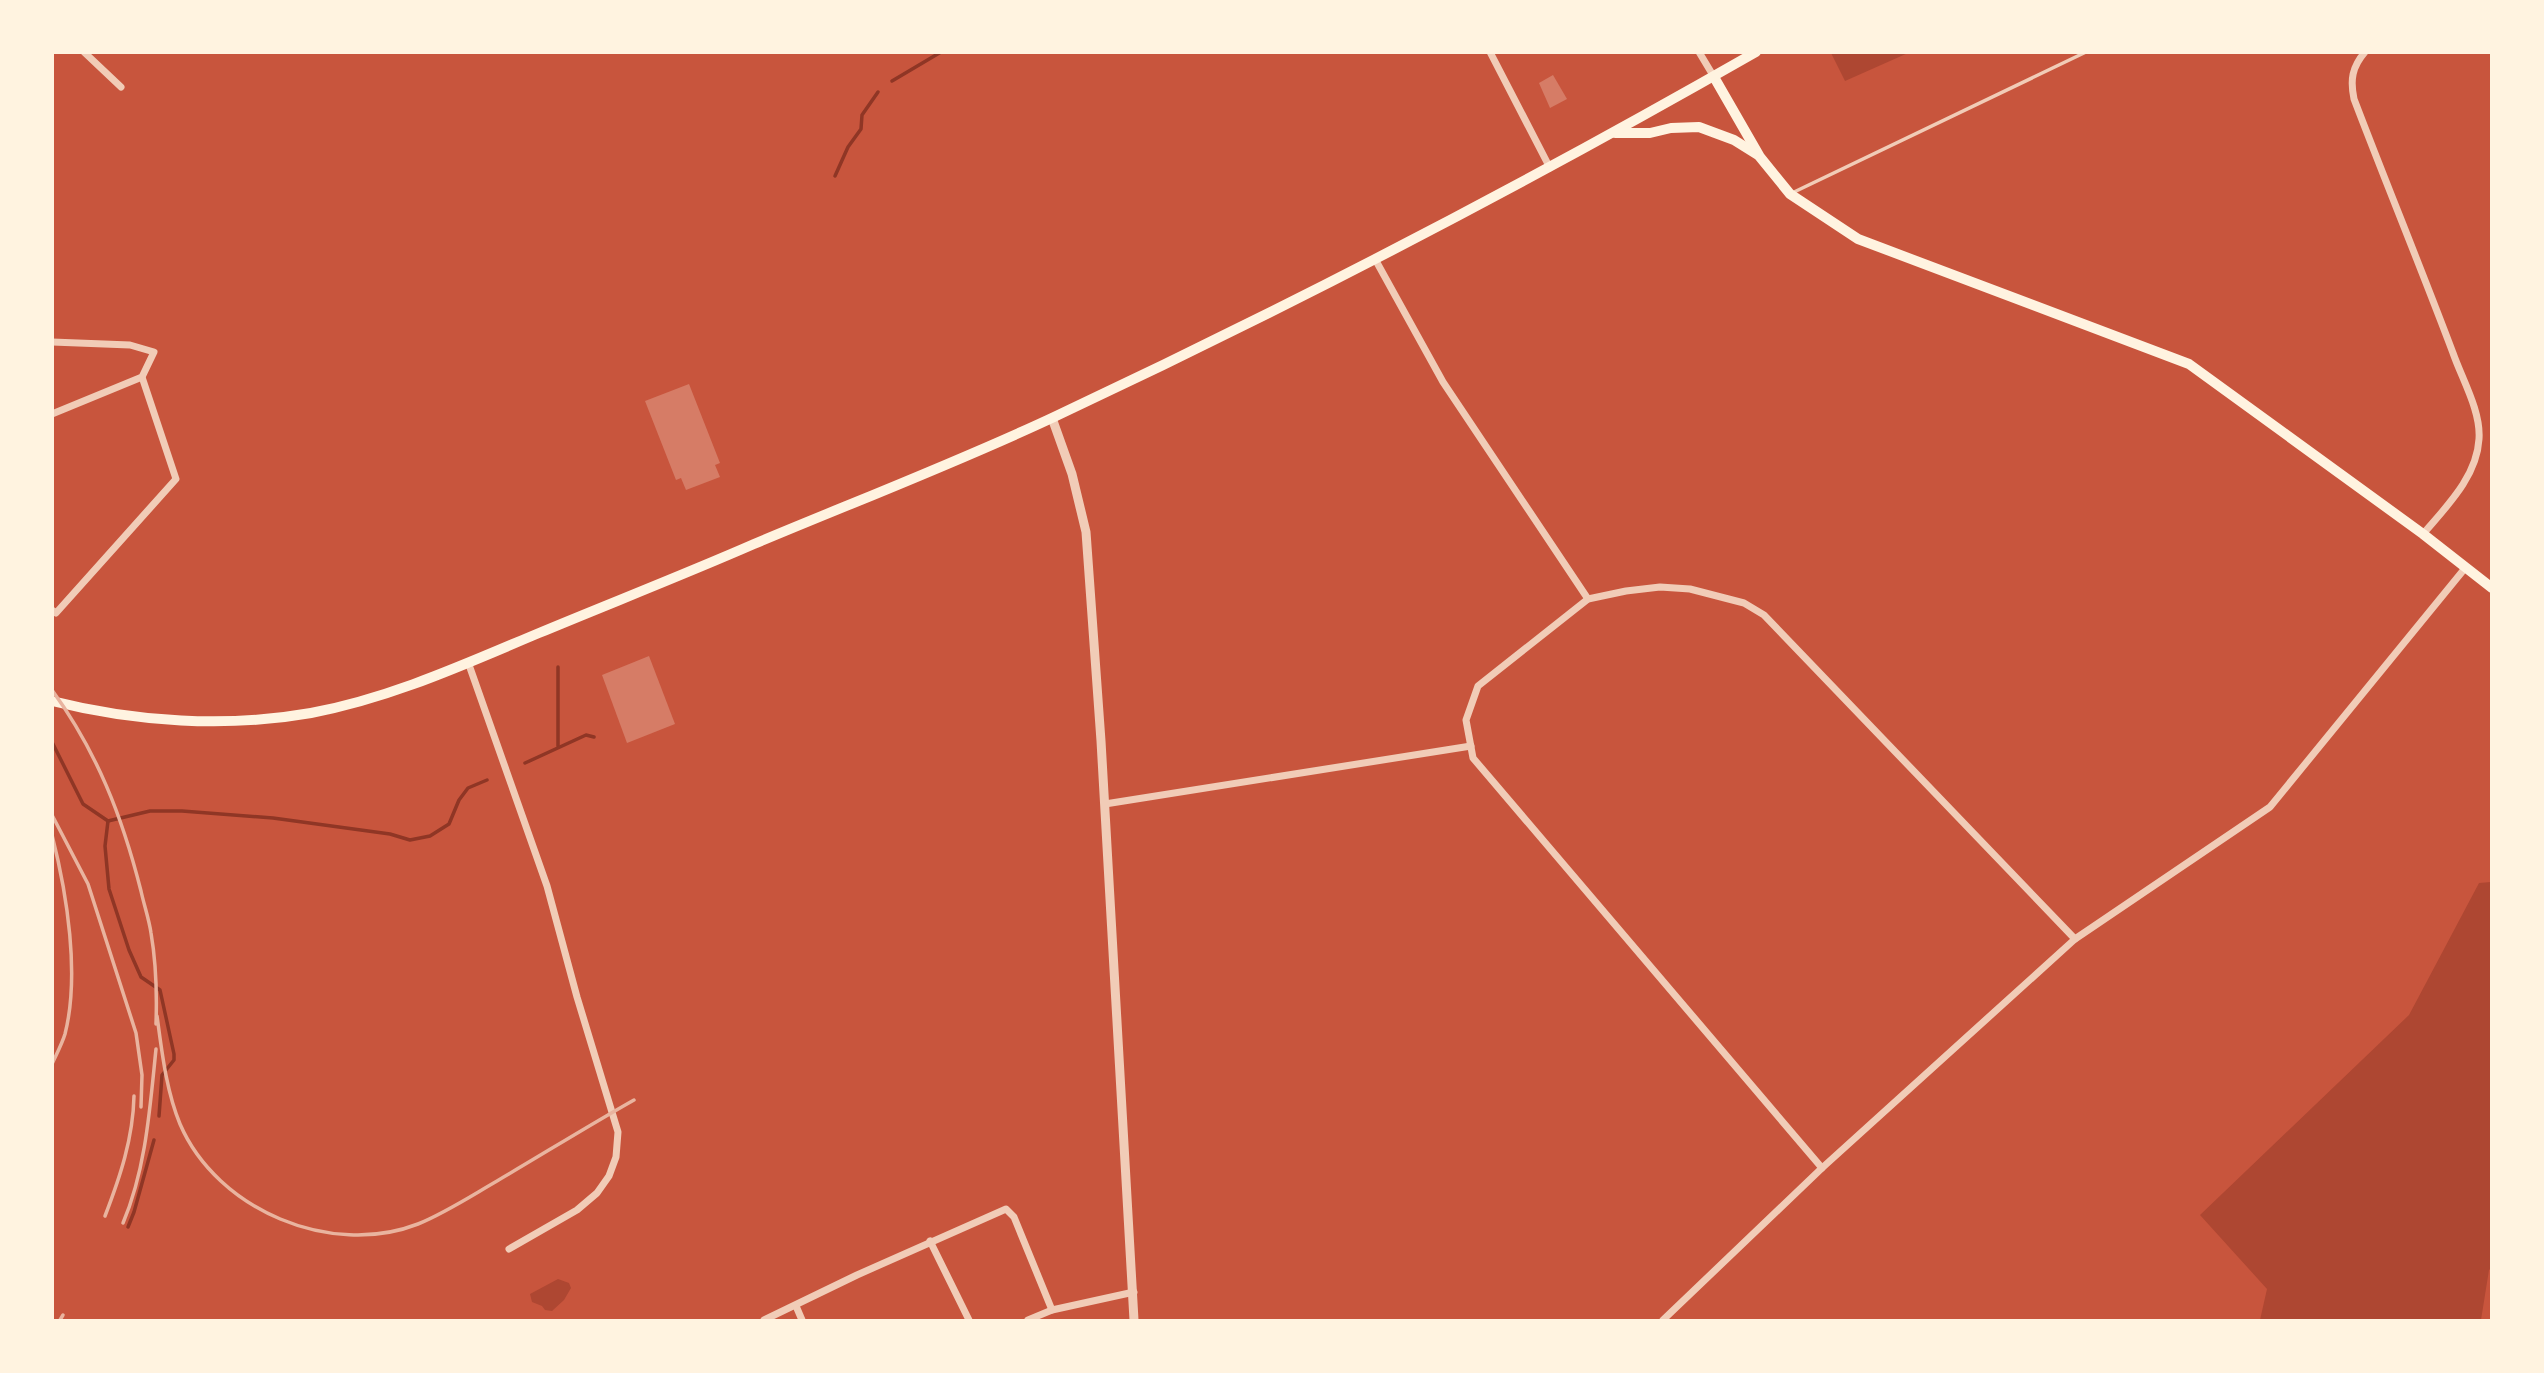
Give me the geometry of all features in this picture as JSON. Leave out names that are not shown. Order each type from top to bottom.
[{"type":"main road","points":[[52,701],[122,716],[208,720],[279,717],[337,707],[410,686],[674,579],[1052,418],[1375,259],[1615,133],[1756,52]]},
{"type":"main road","points":[[1714,77],[1760,157],[1790,194],[1858,239],[2189,364],[2423,534],[2491,589]]},
{"type":"main road","points":[[1615,133],[1650,133],[1671,128],[1699,127],[1734,140],[1760,157]]},
{"type":"street","points":[[84,52],[121,87]]},
{"type":"street","points":[[1490,52],[1550,168]]},
{"type":"street","points":[[1699,52],[1714,77]]},
{"type":"street","points":[[2365,52],[2352,74],[2354,99],[2477,417],[2480,437],[2473,468],[2460,489],[2423,534]]},
{"type":"street","points":[[1375,259],[1443,382],[1588,599]]},
{"type":"street","points":[[52,342],[130,345],[154,352],[142,376],[52,414]]},
{"type":"street","points":[[54,612],[176,479],[142,376]]},
{"type":"street","points":[[1052,418],[1072,474],[1086,531],[1105,804],[1134,1321]]},
{"type":"street","points":[[1663,1321],[1822,1168],[2076,939],[2270,807],[2466,567]]},
{"type":"street","points":[[1822,1168],[1473,758],[1466,720],[1478,686],[1588,599],[1660,587],[1690,589],[1744,603],[1764,615],[2076,939]]},
{"type":"street","points":[[468,662],[547,886],[618,1132],[616,1157],[609,1176],[597,1193],[577,1210],[509,1249]]},
{"type":"street","points":[[1105,804],[1471,747]]},
{"type":"street","points":[[764,1321],[930,1241],[1006,1209],[1014,1217],[1052,1310]]},
{"type":"street","points":[[930,1241],[969,1321]]},
{"type":"street","points":[[1028,1321],[1052,1310],[1134,1292]]},
{"type":"street","points":[[796,1306],[802,1321]]},
{"type":"lane","points":[[1790,194],[2087,52]]},
{"type":"shaded area","points":[[1831,53],[1908,53],[1845,81]]},
{"type":"shaded area","points":[[2491,882],[2492,1267],[2489,1270],[2481,1320],[2260,1320],[2267,1289],[2200,1215],[2409,1015],[2479,883]]},
{"type":"shaded area","points":[[558,1279],[569,1283],[571,1288],[564,1300],[552,1311],[532,1302],[530,1294]]},
{"type":"building","points":[[1553,75],[1567,99],[1550,108],[1539,83]]},
{"type":"building","points":[[689,384],[720,463],[715,465],[720,477],[686,490],[681,478],[676,480],[645,401]]},
{"type":"building","points":[[649,656],[675,724],[627,743],[602,675]]},
{"type":"waterway","points":[[892,81],[941,52]]},
{"type":"waterway","points":[[835,176],[848,147],[861,129],[862,115],[878,92]]},
{"type":"waterway","points":[[558,667],[558,746]]},
{"type":"waterway","points":[[525,763],[586,735],[594,737]]},
{"type":"waterway","points":[[52,742],[83,804],[108,821],[150,811],[182,811],[273,818],[390,834],[410,840],[430,836],[449,824],[459,800],[468,788],[487,780]]},
{"type":"waterway","points":[[108,821],[105,846],[109,889],[141,977],[160,990],[174,1054],[174,1060],[162,1075],[159,1116]]},
{"type":"waterway","points":[[128,1227],[154,1140]]},
{"type":"railway","points":[[52,690],[95,761],[125,837],[151,933],[156,978],[156,1024]]},
{"type":"railway","points":[[52,815],[88,884],[136,1033],[142,1075],[141,1107]]},
{"type":"railway","points":[[52,835],[67,908],[71,961],[69,1011],[65,1034],[52,1064]]},
{"type":"railway","points":[[157,1016],[171,1098],[180,1124],[197,1154],[221,1181],[249,1202],[280,1219],[314,1230],[349,1235],[384,1233],[418,1224],[458,1204],[634,1100]]},
{"type":"railway","points":[[123,1223],[142,1160],[156,1049]]},
{"type":"railway","points":[[105,1216],[125,1158],[134,1096]]},
{"type":"railway","points":[[60,1320],[63,1315]]}]
